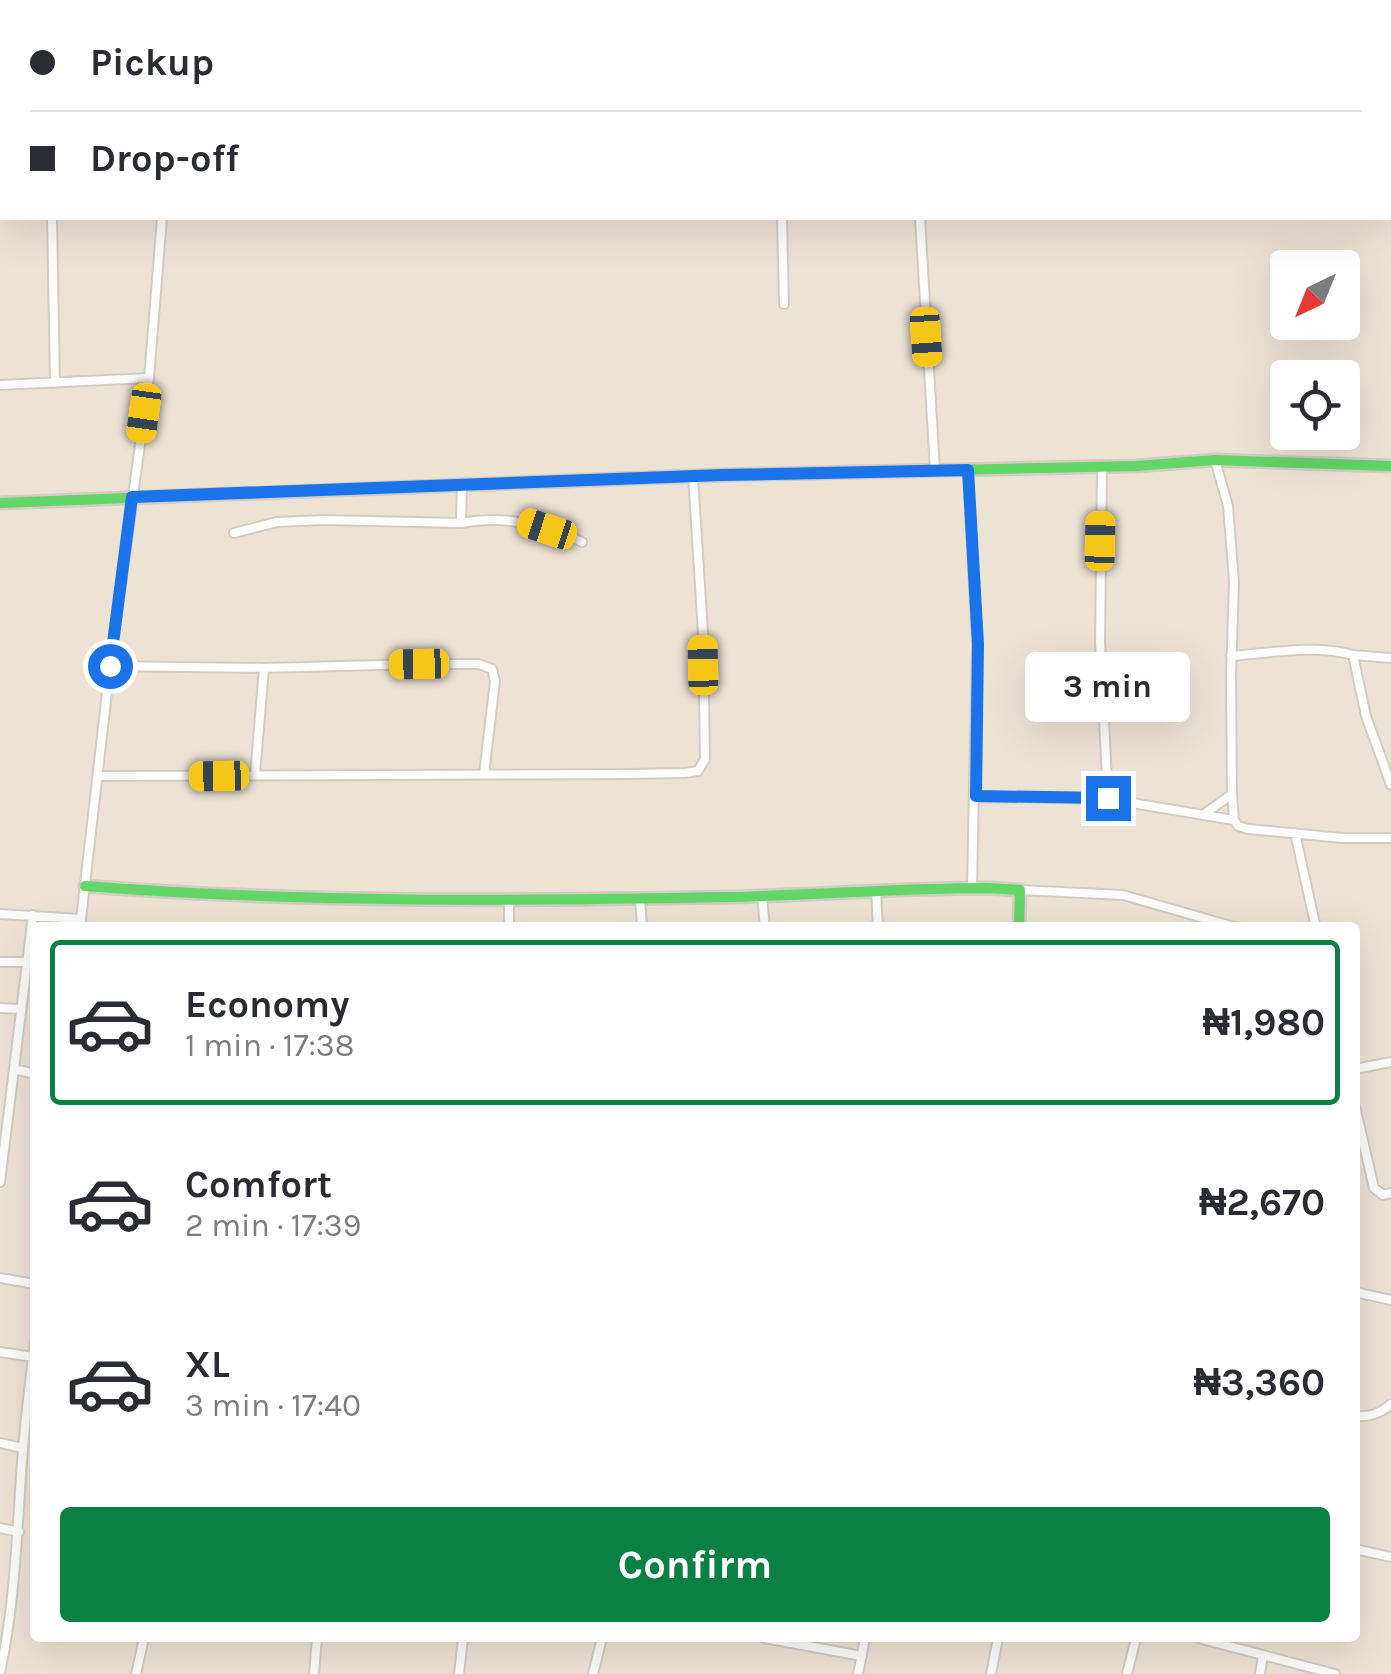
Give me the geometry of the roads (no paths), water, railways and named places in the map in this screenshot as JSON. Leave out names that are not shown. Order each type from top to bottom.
[{"type":"street","points":[[52,220],[56,383]]},
{"type":"street","points":[[81,922],[110,666],[149,378],[162,220]]},
{"type":"street","points":[[782,220],[784,304]]},
{"type":"street","points":[[920,220],[935,470]]},
{"type":"street","points":[[0,384],[149,378]]},
{"type":"street","points":[[0,503],[1215,460],[1391,466]]},
{"type":"street","points":[[1215,460],[1228,506],[1234,582],[1234,820],[1248,829],[1342,838],[1391,838]]},
{"type":"street","points":[[1102,467],[1100,615],[1108,798]]},
{"type":"street","points":[[968,470],[978,644],[972,887]]},
{"type":"street","points":[[98,776],[698,770],[706,759],[703,633],[692,476]]},
{"type":"street","points":[[461,523],[462,485]]},
{"type":"street","points":[[234,533],[278,522],[323,520],[405,524],[522,521],[582,542]]},
{"type":"street","points":[[1231,656],[1341,651],[1391,658]]},
{"type":"street","points":[[1353,655],[1366,716],[1391,785]]},
{"type":"street","points":[[110,666],[480,664],[492,669],[495,681],[484,774]]},
{"type":"street","points":[[255,775],[264,668]]},
{"type":"street","points":[[1203,815],[1232,794]]},
{"type":"street","points":[[976,796],[1108,798],[1234,820]]},
{"type":"street","points":[[1296,833],[1315,922]]},
{"type":"street","points":[[84,886],[299,900],[762,896],[972,887],[1123,895],[1217,922]]},
{"type":"street","points":[[1019,922],[1020,890]]},
{"type":"street","points":[[876,892],[878,922]]},
{"type":"street","points":[[762,896],[764,922]]},
{"type":"street","points":[[640,898],[642,922]]},
{"type":"street","points":[[509,899],[509,922]]},
{"type":"street","points":[[0,914],[74,922]]},
{"type":"street","points":[[32,922],[33,916]]},
{"type":"street","points":[[0,1182],[30,944]]},
{"type":"street","points":[[0,962],[28,962]]},
{"type":"street","points":[[0,1008],[22,1009]]},
{"type":"street","points":[[1360,1069],[1391,1062]]},
{"type":"street","points":[[14,1068],[30,1073]]},
{"type":"street","points":[[1360,1128],[1374,1188],[1383,1195],[1391,1193]]},
{"type":"street","points":[[0,1278],[30,1283]]},
{"type":"street","points":[[1360,1293],[1391,1300]]},
{"type":"street","points":[[0,1352],[30,1356]]},
{"type":"street","points":[[0,1673],[11,1613],[30,1384]]},
{"type":"street","points":[[1360,1415],[1380,1413],[1391,1404]]},
{"type":"street","points":[[0,1444],[23,1448]]},
{"type":"street","points":[[0,1528],[19,1532]]},
{"type":"street","points":[[1360,1550],[1391,1557]]},
{"type":"street","points":[[136,1674],[143,1642]]},
{"type":"street","points":[[314,1674],[318,1642]]},
{"type":"street","points":[[459,1674],[463,1642]]},
{"type":"street","points":[[593,1674],[601,1642]]},
{"type":"street","points":[[786,1642],[862,1656]]},
{"type":"street","points":[[858,1674],[864,1642]]},
{"type":"street","points":[[991,1674],[997,1642]]},
{"type":"street","points":[[1127,1674],[1135,1642]]},
{"type":"street","points":[[1214,1642],[1335,1674]]},
{"type":"street","points":[[1260,1674],[1264,1655]]}]
